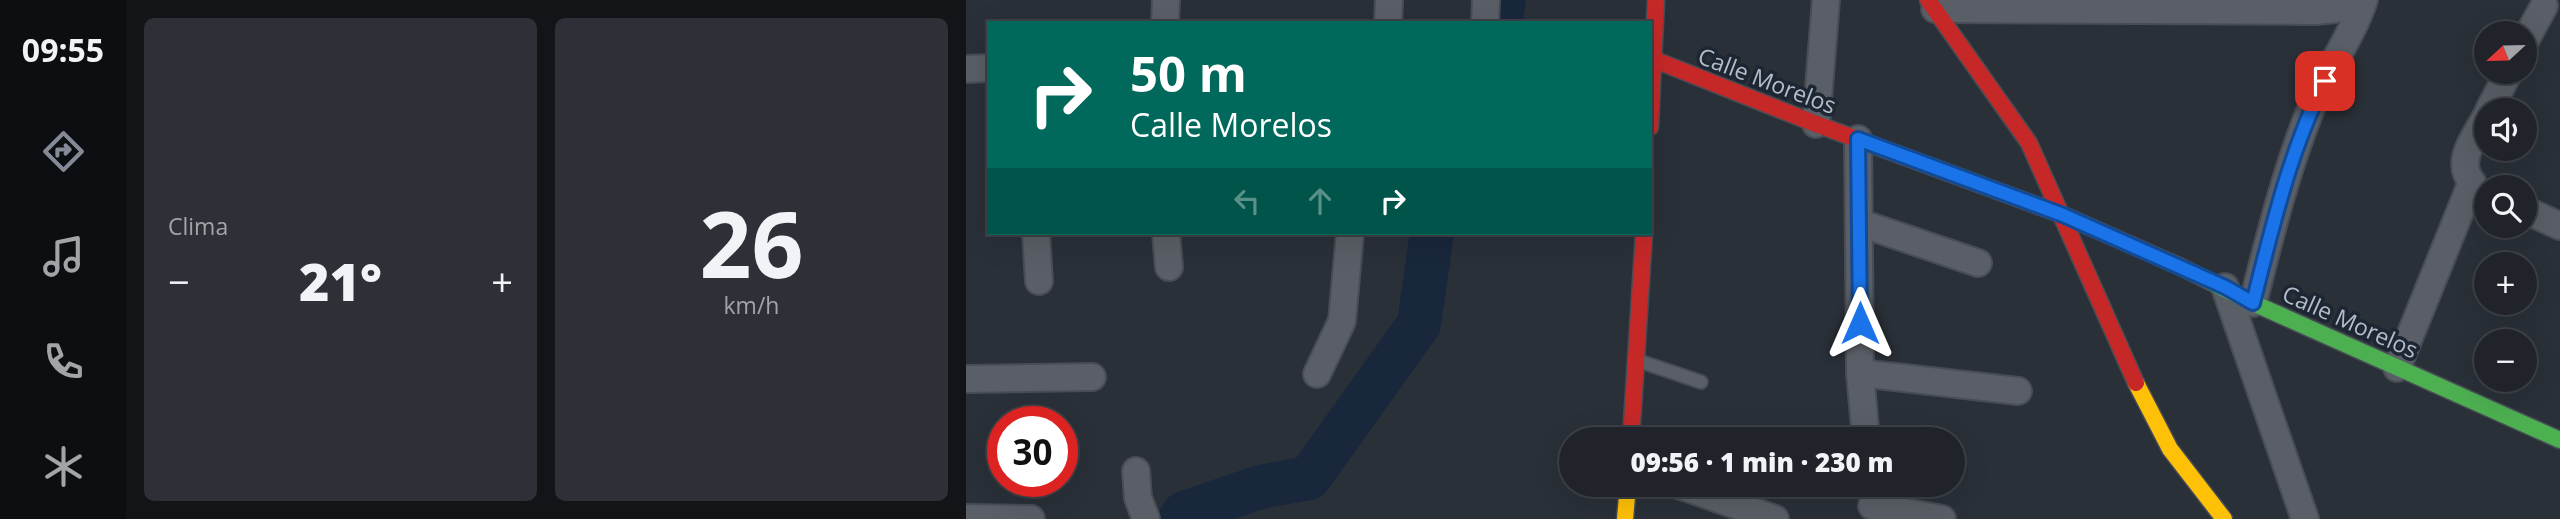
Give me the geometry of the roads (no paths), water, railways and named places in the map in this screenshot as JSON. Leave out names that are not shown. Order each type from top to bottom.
[{"type":"street","points":[[1165,21],[1166,0]]},
{"type":"street","points":[[1388,21],[1389,0]]},
{"type":"street","points":[[1485,21],[1486,0]]},
{"type":"street","points":[[1652,58],[1657,0]]},
{"type":"street","points":[[1816,124],[1826,0]]},
{"type":"street","points":[[1931,5],[2315,11],[2348,2],[2358,19],[2315,101],[2271,231],[2253,303]]},
{"type":"street","points":[[1931,5],[2029,143],[2147,408],[2170,449],[2224,519]]},
{"type":"street","name":"Calle Morelos","points":[[1652,58],[1676,70],[1816,124],[2063,215],[2225,287],[2253,303],[2397,369],[2560,440]]},
{"type":"street","points":[[966,69],[987,68]]},
{"type":"street","points":[[1858,139],[1860,373],[1865,427]]},
{"type":"street","points":[[2474,140],[2464,159],[2464,168],[2474,181]]},
{"type":"street","points":[[2397,369],[2474,198]]},
{"type":"street","points":[[2537,215],[2560,226]]},
{"type":"street","points":[[1860,223],[1978,263]]},
{"type":"street","points":[[1036,235],[1039,281]]},
{"type":"street","points":[[1166,235],[1169,267]]},
{"type":"street","points":[[1317,374],[1342,321],[1350,235]]},
{"type":"street","points":[[1632,427],[1644,235]]},
{"type":"street","points":[[2225,287],[2305,519]]},
{"type":"street","points":[[1860,373],[2018,391]]},
{"type":"street","points":[[966,379],[1092,377]]},
{"type":"street","points":[[1136,471],[1138,498],[1146,519]]},
{"type":"street","points":[[1625,519],[1627,497]]},
{"type":"street","points":[[1713,497],[1775,519]]},
{"type":"street","points":[[1872,503],[1942,519]]},
{"type":"street","points":[[966,518],[1031,519]]},
{"type":"lane","points":[[1635,360],[1700,383]]},
{"type":"waterway","points":[[1500,21],[1504,0]]},
{"type":"waterway","points":[[1180,519],[1184,513],[1260,487],[1309,478],[1419,324],[1432,235]]}]
